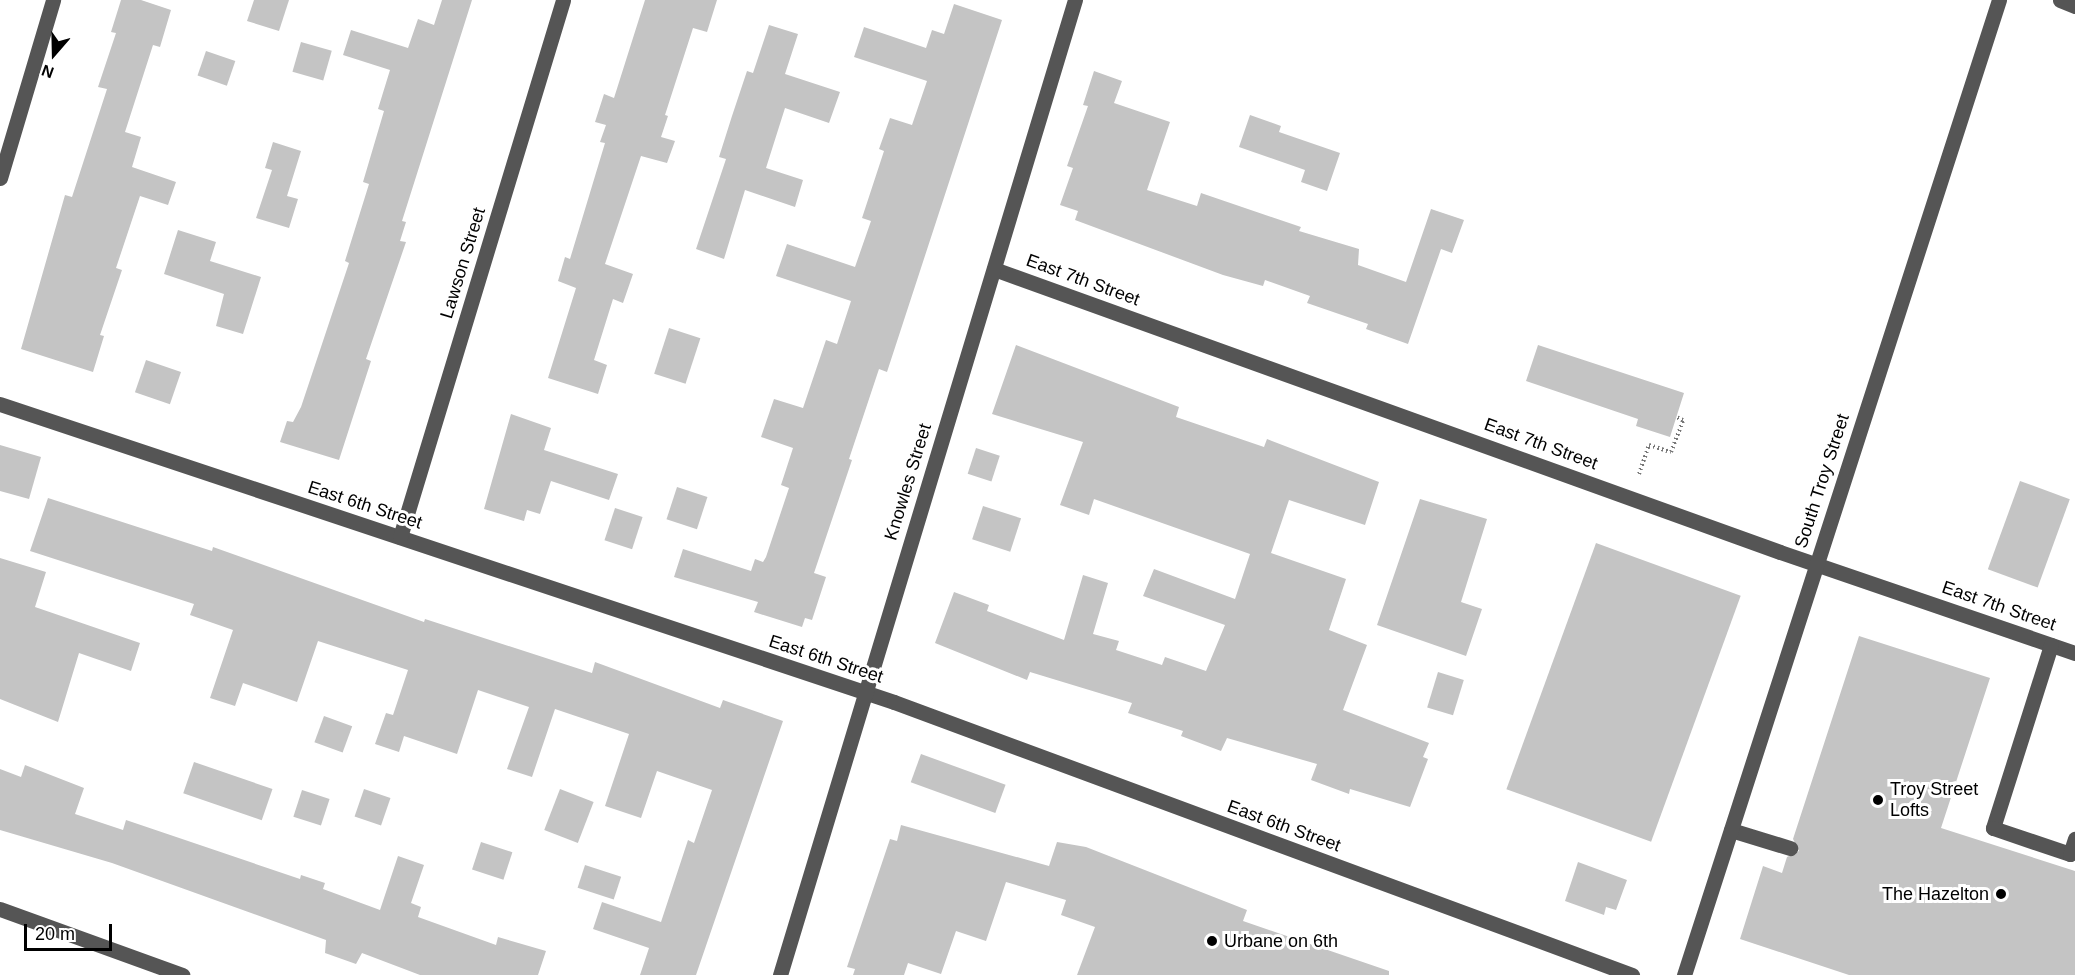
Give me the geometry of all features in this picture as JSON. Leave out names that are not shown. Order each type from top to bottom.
[{"type":"street","points":[[0,178],[53,0]]},
{"type":"street","name":"Lawson Street","points":[[400,537],[563,0]]},
{"type":"street","name":"Knowles Street","points":[[780,975],[1076,0]]},
{"type":"street","name":"South Troy Street","points":[[1686,974],[1999,0]]},
{"type":"street","points":[[2060,0],[2075,6]]},
{"type":"street","name":"East 7th Street","points":[[994,269],[1817,564],[2075,653]]},
{"type":"street","name":"East 6th Street","points":[[0,404],[864,693],[1632,975]]},
{"type":"street","points":[[2051,645],[1993,828],[2070,854],[2075,839]]},
{"type":"street","points":[[1731,830],[1790,848]]},
{"type":"street","points":[[0,909],[182,975]]},
{"type":"path","points":[[1639,474],[1649,446],[1671,452],[1683,420],[1676,417]]},
{"type":"building","points":[[121,0],[141,0],[171,10],[160,47],[153,45],[125,132],[141,137],[132,167],[176,182],[168,205],[140,196],[116,268],[122,270],[100,335],[104,336],[93,372],[21,349],[65,195],[72,197],[107,89],[98,87],[116,33],[111,32]]},
{"type":"building","points":[[254,0],[289,0],[279,31],[247,21]]},
{"type":"building","points":[[442,0],[472,0],[402,221],[406,222],[400,241],[406,242],[366,359],[371,361],[339,460],[280,442],[287,421],[293,422],[301,407],[349,263],[345,261],[369,184],[363,182],[384,111],[378,109],[390,70],[343,55],[351,30],[408,48],[418,19],[434,25]]},
{"type":"building","points":[[645,0],[717,0],[707,32],[693,28],[665,115],[668,116],[661,137],[675,141],[667,163],[641,156],[605,264],[633,274],[623,303],[613,299],[594,360],[607,365],[598,394],[548,378],[576,288],[558,281],[565,257],[570,259],[605,143],[600,142],[606,125],[595,122],[604,94],[614,98]]},
{"type":"building","points":[[954,4],[1002,20],[887,372],[879,369],[849,459],[852,460],[814,573],[826,577],[812,620],[805,618],[802,627],[754,612],[758,602],[674,577],[683,549],[751,571],[755,559],[763,562],[766,557],[789,488],[781,485],[793,448],[761,437],[774,399],[803,408],[826,340],[837,344],[851,301],[776,276],[787,244],[855,267],[871,221],[862,218],[884,151],[879,149],[890,118],[912,125],[927,81],[854,57],[864,27],[926,48],[932,30],[944,34]]},
{"type":"building","points":[[769,25],[798,34],[785,74],[840,92],[829,123],[785,108],[766,168],[803,180],[795,207],[745,190],[724,259],[696,249],[726,159],[719,157],[732,116],[747,71],[753,73]]},
{"type":"building","points":[[301,42],[332,51],[323,81],[292,72]]},
{"type":"building","points":[[206,51],[235,61],[227,86],[198,76]]},
{"type":"building","points":[[1094,71],[1122,81],[1114,103],[1170,122],[1147,190],[1197,206],[1201,193],[1301,227],[1299,231],[1359,249],[1358,265],[1406,282],[1431,209],[1464,220],[1452,253],[1441,249],[1408,344],[1366,329],[1368,324],[1307,303],[1310,296],[1265,280],[1263,286],[1223,275],[1075,220],[1078,211],[1060,205],[1073,168],[1067,166],[1088,106],[1083,105]]},
{"type":"building","points":[[1250,115],[1281,126],[1279,132],[1340,153],[1327,191],[1301,182],[1305,170],[1239,147]]},
{"type":"building","points":[[273,142],[301,151],[287,196],[298,199],[289,228],[256,218],[272,170],[265,168]]},
{"type":"building","points":[[178,230],[216,242],[210,261],[261,277],[243,334],[216,326],[224,294],[164,274]]},
{"type":"building","points":[[669,328],[700,338],[686,384],[654,374]]},
{"type":"building","points":[[1016,345],[1179,407],[1176,417],[1264,447],[1267,439],[1379,482],[1365,525],[1289,500],[1271,553],[1346,579],[1329,630],[1367,645],[1343,710],[1429,743],[1423,757],[1428,759],[1410,807],[1350,789],[1349,794],[1311,780],[1317,764],[1227,738],[1221,751],[1181,736],[1183,731],[1128,713],[1132,703],[1030,672],[1027,680],[935,643],[954,592],[989,605],[987,611],[1064,640],[1083,575],[1108,583],[1093,634],[1119,641],[1116,650],[1162,665],[1165,657],[1206,671],[1225,625],[1143,596],[1154,569],[1235,599],[1250,554],[1094,499],[1089,515],[1060,505],[1083,442],[992,414]]},
{"type":"building","points":[[1538,345],[1684,393],[1670,437],[1636,426],[1638,419],[1526,381]]},
{"type":"building","points":[[146,360],[181,372],[170,404],[135,392]]},
{"type":"building","points":[[511,414],[551,428],[544,450],[618,474],[609,500],[551,481],[540,514],[527,510],[524,521],[484,509]]},
{"type":"building","points":[[0,445],[41,457],[29,499],[0,491]]},
{"type":"building","points":[[976,448],[1000,456],[991,481],[968,474]]},
{"type":"building","points":[[2020,481],[2070,499],[2038,587],[1988,569]]},
{"type":"building","points":[[677,487],[707,497],[697,529],[666,519]]},
{"type":"building","points":[[48,498],[212,551],[213,547],[424,622],[425,619],[592,673],[595,662],[720,708],[723,700],[783,721],[696,975],[640,975],[649,948],[593,929],[602,902],[661,922],[688,840],[694,843],[712,790],[657,771],[641,818],[605,806],[629,734],[555,709],[532,777],[507,769],[529,707],[478,690],[457,754],[404,736],[399,752],[375,744],[386,713],[393,715],[408,670],[318,641],[297,702],[243,683],[235,706],[210,698],[233,630],[190,615],[194,604],[30,551]]},
{"type":"building","points":[[1420,499],[1487,519],[1461,602],[1482,609],[1466,656],[1377,625]]},
{"type":"building","points":[[983,506],[1021,518],[1010,552],[972,539]]},
{"type":"building","points":[[615,508],[643,517],[632,549],[604,540]]},
{"type":"building","points":[[1596,543],[1741,596],[1651,842],[1506,789]]},
{"type":"building","points":[[0,558],[46,572],[35,607],[140,643],[131,671],[79,653],[58,722],[0,699]]},
{"type":"building","points":[[1859,636],[1990,678],[1941,828],[2075,871],[2075,975],[1849,975],[1740,939],[1763,866],[1782,873],[1787,857],[1799,851],[1793,839]]},
{"type":"building","points":[[1438,672],[1464,680],[1453,715],[1427,707]]},
{"type":"building","points":[[324,716],[352,726],[343,753],[314,742]]},
{"type":"building","points":[[921,754],[1006,785],[995,813],[911,782]]},
{"type":"building","points":[[194,762],[272,789],[262,820],[183,793]]},
{"type":"building","points":[[25,765],[84,788],[75,814],[123,830],[126,820],[300,879],[301,875],[325,883],[323,889],[380,910],[398,856],[424,865],[411,903],[421,907],[418,917],[496,945],[498,937],[546,951],[538,975],[420,975],[362,953],[356,964],[325,953],[326,940],[112,863],[0,830],[0,769],[21,777]]},
{"type":"building","points":[[364,789],[390,798],[381,826],[355,816]]},
{"type":"building","points":[[560,789],[594,802],[578,843],[544,830]]},
{"type":"building","points":[[302,790],[330,799],[321,826],[293,817]]},
{"type":"building","points":[[901,825],[1049,866],[1057,842],[1086,847],[1247,910],[1243,921],[1389,971],[1389,975],[1077,975],[1095,927],[1061,915],[1066,900],[1006,882],[986,941],[956,931],[941,974],[908,963],[904,975],[853,975],[855,969],[847,967],[890,839],[897,841]]},
{"type":"building","points":[[481,842],[512,852],[503,880],[472,870]]},
{"type":"building","points":[[1578,862],[1627,880],[1616,910],[1606,907],[1604,915],[1565,901]]},
{"type":"building","points":[[585,865],[621,877],[614,900],[578,888]]},
{"type":"place","name":"Troy Street Lofts","points":[[1878,800]]},
{"type":"place","name":"The Hazelton","points":[[2001,894]]},
{"type":"place","name":"Urbane on 6th","points":[[1212,941]]}]
